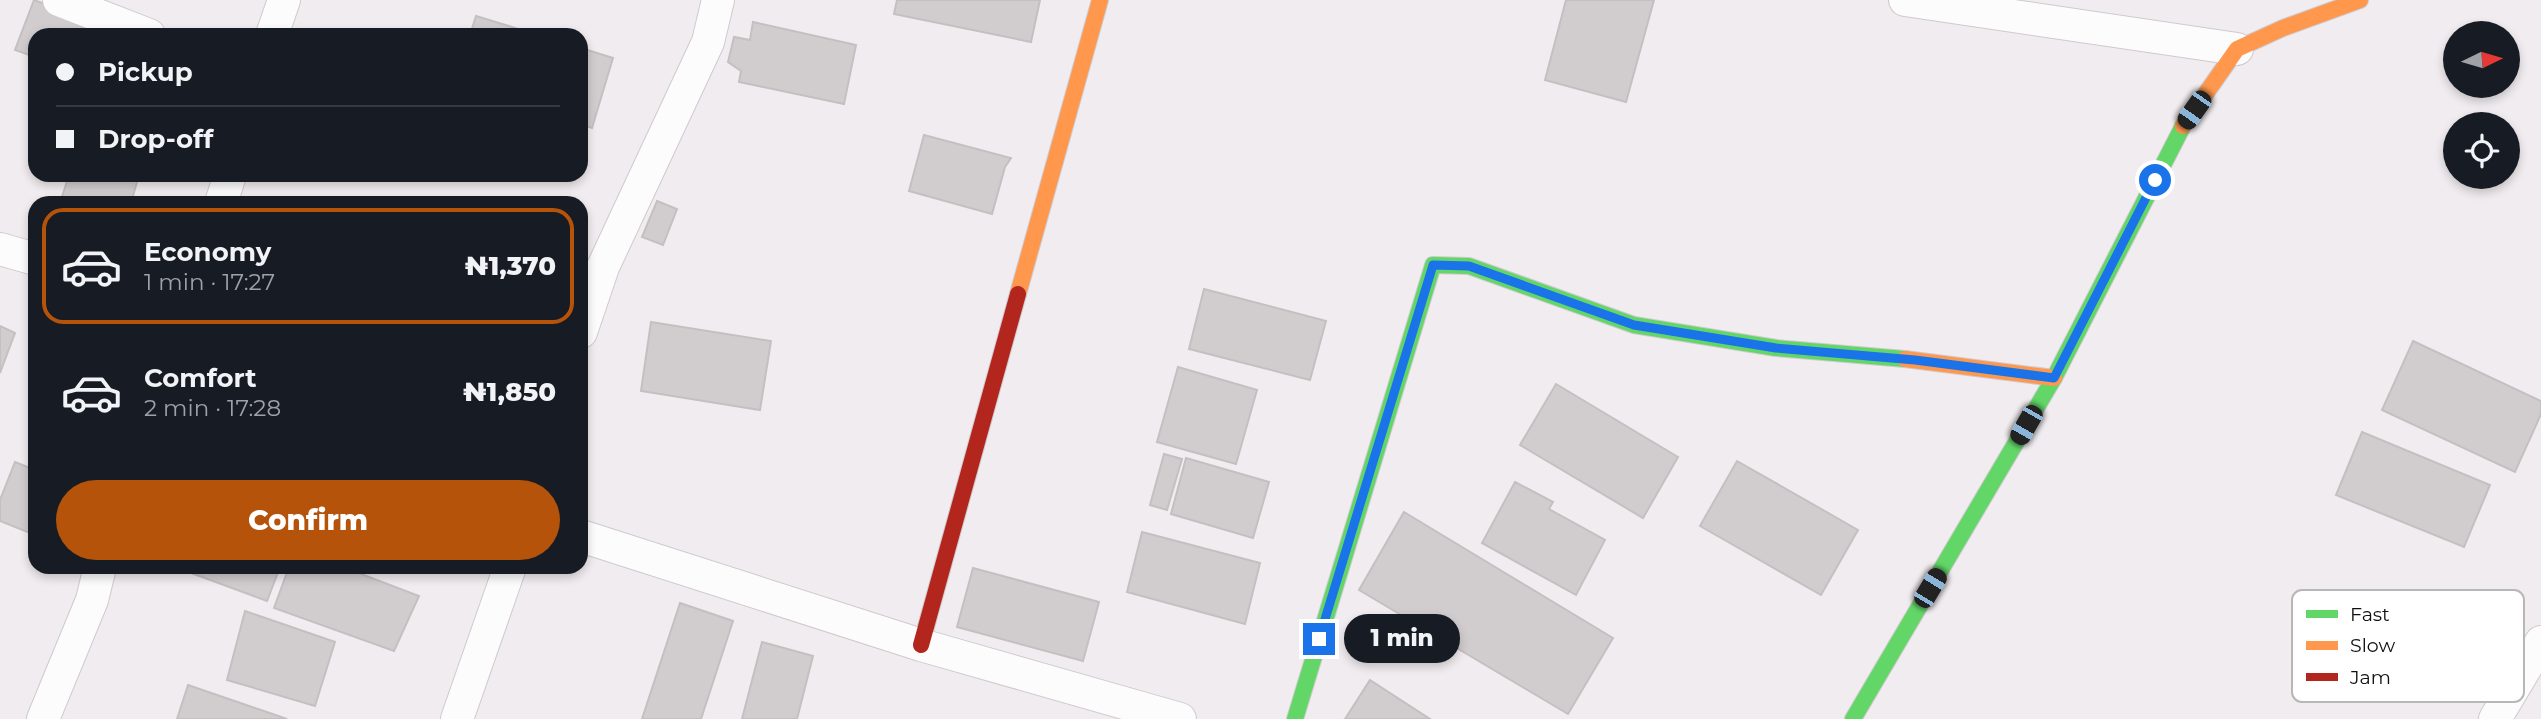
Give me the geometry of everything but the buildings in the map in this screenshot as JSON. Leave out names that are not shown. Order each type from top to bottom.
[{"type":"street","points":[[59,0],[131,28]]},
{"type":"street","points":[[274,28],[284,0]]},
{"type":"street","points":[[588,311],[603,267],[708,43],[718,0]]},
{"type":"street","points":[[921,645],[1100,0]]},
{"type":"street","points":[[1905,0],[2237,49]]},
{"type":"street","points":[[1853,719],[2054,378],[2180,130],[2237,49],[2283,28],[2360,0]]},
{"type":"street","points":[[0,249],[28,257]]},
{"type":"street","points":[[1295,719],[1433,265],[1469,266],[1634,325],[1776,348],[1915,360],[2054,378]]},
{"type":"street","points":[[588,538],[921,645],[1180,719]]},
{"type":"street","points":[[43,719],[92,600],[98,574]]},
{"type":"street","points":[[457,719],[508,574]]},
{"type":"street","points":[[2524,670],[2541,642]]},
{"type":"street","points":[[2495,719],[2505,702]]},
{"type":"traffic: fast","points":[[1853,719],[2054,378],[2183,126]]},
{"type":"traffic: fast","points":[[1295,719],[1433,265],[1469,266],[1634,325],[1776,348],[1905,359]]},
{"type":"traffic: slow","points":[[1018,294],[1100,0]]},
{"type":"traffic: slow","points":[[2183,126],[2237,49],[2283,28],[2360,0]]},
{"type":"traffic: slow","points":[[1905,359],[2054,378]]},
{"type":"traffic: jam","points":[[921,645],[1018,294]]},
{"type":"route","points":[[1319,639],[1433,265],[1469,266],[1634,325],[1776,348],[1915,360],[2054,378],[2155,180]]}]
